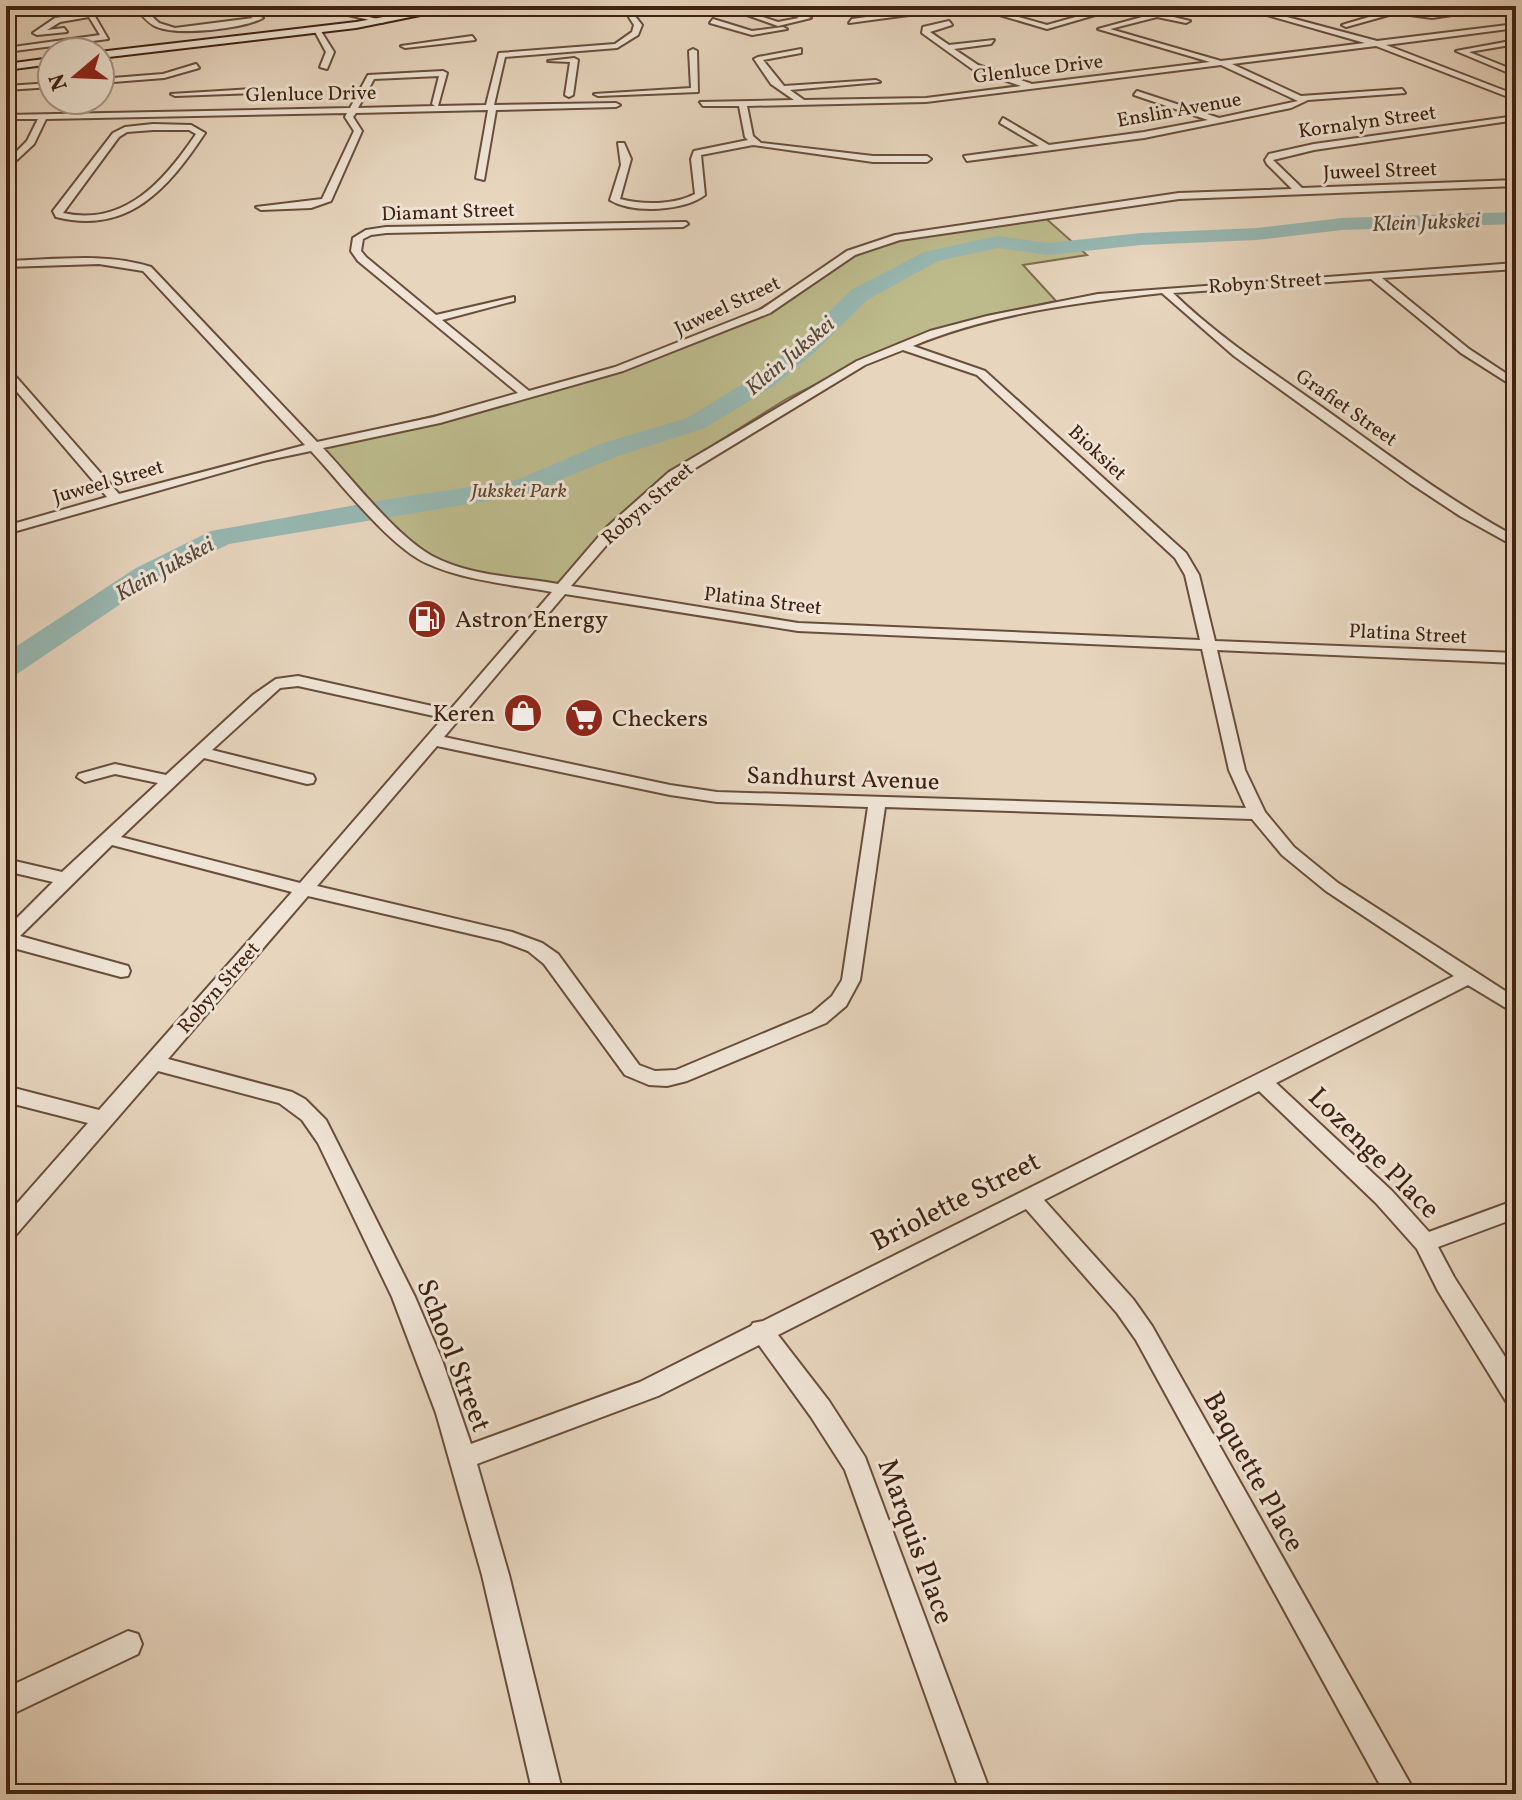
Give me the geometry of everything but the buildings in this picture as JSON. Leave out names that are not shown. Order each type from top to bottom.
[{"type":"street","points":[[6,50],[105,37],[86,6]]},
{"type":"street","points":[[137,6],[156,25],[175,30],[248,22],[259,18],[231,6]]},
{"type":"street","points":[[313,6],[382,21]]},
{"type":"street","points":[[116,53],[382,21],[460,6]]},
{"type":"street","points":[[507,10],[520,6]]},
{"type":"street","points":[[481,178],[493,113],[490,108],[497,53],[617,46],[635,33],[638,28],[632,14],[600,6]]},
{"type":"street","points":[[622,10],[640,6]]},
{"type":"street","points":[[773,6],[807,17],[778,24]]},
{"type":"street","points":[[860,6],[890,16]]},
{"type":"street","points":[[962,9],[973,6],[1045,27],[1123,6]]},
{"type":"street","points":[[1077,6],[1106,12]]},
{"type":"street","points":[[1238,6],[1375,43],[1516,98]]},
{"type":"street","points":[[1456,6],[1513,26]]},
{"type":"street","points":[[1481,15],[1491,7],[1516,13]]},
{"type":"street","points":[[713,21],[752,33],[784,29],[778,24],[733,9]]},
{"type":"street","points":[[1375,9],[1432,16],[1481,15],[1513,26]]},
{"type":"street","points":[[1287,10],[1369,31]]},
{"type":"street","points":[[852,21],[927,12]]},
{"type":"street","points":[[1346,25],[1388,12]]},
{"type":"street","points":[[73,29],[37,33],[58,20],[91,15]]},
{"type":"street","name":"Enslin Avenue","points":[[967,158],[1144,135],[1298,105],[1305,101],[1220,63],[1102,29],[1157,15],[1186,21]]},
{"type":"street","points":[[949,23],[925,30],[945,48],[975,67],[1031,87]]},
{"type":"street","points":[[86,28],[98,26]]},
{"type":"street","name":"Glenluce Drive","points":[[703,104],[921,100],[1513,26]]},
{"type":"street","points":[[316,30],[330,52],[324,67]]},
{"type":"street","points":[[458,30],[482,44]]},
{"type":"street","points":[[405,46],[472,38]]},
{"type":"street","points":[[945,48],[991,42]]},
{"type":"street","points":[[1516,42],[1460,51],[1516,74]]},
{"type":"street","points":[[554,95],[695,90],[693,51]]},
{"type":"street","points":[[798,51],[758,59],[772,80],[803,103]]},
{"type":"street","points":[[542,62],[578,60],[569,95]]},
{"type":"street","points":[[6,67],[36,63]]},
{"type":"street","points":[[116,80],[164,76],[196,66]]},
{"type":"street","points":[[358,131],[349,117],[371,77],[443,73],[436,104]]},
{"type":"street","points":[[784,88],[876,82]]},
{"type":"street","points":[[6,88],[36,86]]},
{"type":"street","points":[[175,94],[253,91]]},
{"type":"street","points":[[1303,98],[1402,91]]},
{"type":"street","points":[[1137,93],[1217,120]]},
{"type":"street","points":[[598,106],[599,94]]},
{"type":"street","points":[[199,113],[209,95]]},
{"type":"street","points":[[743,104],[747,130],[753,142]]},
{"type":"street","name":"Glenluce Drive","points":[[116,115],[616,105]]},
{"type":"street","points":[[334,110],[340,124],[358,131]]},
{"type":"street","points":[[169,127],[180,113]]},
{"type":"street","points":[[153,127],[164,114]]},
{"type":"street","points":[[6,167],[26,147],[43,116]]},
{"type":"street","name":"Glenluce Drive","points":[[6,117],[43,116]]},
{"type":"street","name":"Kornalyn Street","points":[[1299,191],[1270,163],[1272,156],[1301,149],[1516,118]]},
{"type":"street","points":[[1003,121],[1047,147]]},
{"type":"street","points":[[153,127],[196,129],[201,133],[177,169],[133,207],[108,217],[73,218],[59,215],[58,211],[119,132],[153,127]]},
{"type":"street","points":[[261,207],[311,205],[326,201],[358,131]]},
{"type":"street","points":[[621,145],[626,153],[626,170],[616,183],[615,200],[624,203],[691,201],[700,195],[695,159],[697,153],[753,142],[833,159],[927,159]]},
{"type":"street","points":[[6,147],[26,147]]},
{"type":"street","name":"Juweel Street","points":[[6,530],[114,497],[313,445],[426,422],[619,369],[748,319],[788,298],[851,253],[889,239],[1157,199],[1516,183]]},
{"type":"street","name":"Diamant Street","points":[[527,395],[358,255],[355,247],[358,238],[369,232],[386,230],[683,224]]},
{"type":"street","name":"Platina Street","points":[[6,264],[135,264],[151,272],[388,526],[418,554],[445,566],[560,589],[798,627],[1516,658]]},
{"type":"street","name":"Robyn Street","points":[[6,1231],[306,888],[612,530],[686,466],[791,401],[900,345],[987,319],[1098,297],[1164,290],[1516,266]]},
{"type":"street","points":[[1372,275],[1465,351],[1516,385]]},
{"type":"street","name":"Grafiet Street","points":[[1164,290],[1192,318],[1285,387],[1444,501],[1516,543]]},
{"type":"street","points":[[433,319],[510,299]]},
{"type":"street","name":"Bioksiet","points":[[900,345],[981,373],[1181,556],[1190,569],[1237,770],[1257,814],[1288,851],[1317,876],[1516,1007]]},
{"type":"street","points":[[6,372],[114,497]]},
{"type":"street","points":[[121,971],[7,940],[66,879],[272,686],[287,681],[454,716]]},
{"type":"street","name":"Sandhurst Avenue","points":[[433,740],[694,795],[1257,814]]},
{"type":"street","points":[[199,752],[307,779]]},
{"type":"street","points":[[85,777],[115,769],[170,781]]},
{"type":"street","points":[[110,839],[251,877],[462,925],[535,947],[551,959],[632,1070],[647,1078],[666,1079],[802,1026],[829,1011],[839,1001],[851,980],[877,803]]},
{"type":"street","points":[[6,865],[66,879]]},
{"type":"street","name":"Briolette Street","points":[[462,1458],[628,1398],[1468,977]]},
{"type":"street","name":"School Street","points":[[152,1062],[285,1097],[301,1105],[315,1120],[415,1323],[462,1458],[492,1559],[548,1794]]},
{"type":"street","name":"Lozenge Place","points":[[1260,1080],[1384,1197],[1425,1243],[1446,1284],[1516,1395]]},
{"type":"street","points":[[6,1094],[104,1119]]},
{"type":"street","name":"Baquette Place","points":[[1028,1197],[1125,1306],[1144,1333],[1401,1794]]},
{"type":"street","points":[[1425,1243],[1516,1209]]},
{"type":"street","name":"Marquis Place","points":[[761,1330],[820,1409],[856,1465],[976,1794]]},
{"type":"street","points":[[6,1703],[128,1644]]},
{"type":"green space","name":"Jukskei Park","points":[[1042,215],[1087,255],[1023,265],[1056,301],[988,315],[899,343],[788,398],[681,465],[615,520],[554,588],[474,575],[426,560],[313,444],[526,394],[637,362],[734,324],[839,261],[900,236]]},
{"type":"waterway","name":"Klein Jukskei","points":[[6,667],[146,574],[221,537],[523,487],[609,450],[696,423],[765,381],[808,346],[859,295],[931,256],[998,242],[1048,249],[1141,239],[1257,234],[1342,224],[1516,218]]},
{"type":"place","name":"Astron Energy","points":[[427,619]]},
{"type":"place","name":"Keren","points":[[523,713]]},
{"type":"place","name":"Checkers","points":[[584,718]]}]
